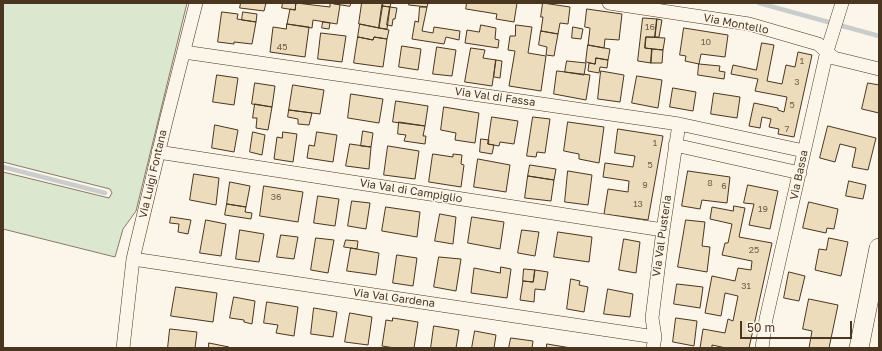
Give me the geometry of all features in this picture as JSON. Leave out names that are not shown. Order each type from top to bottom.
[{"type":"street","name":"Via Luigi Fontana","points":[[123,348],[133,259],[158,152],[196,3]]},
{"type":"street","name":"Via Montello","points":[[609,3],[749,24],[818,44],[834,58],[879,69]]},
{"type":"street","name":"Via Bassa","points":[[762,348],[766,319],[827,51],[842,3]]},
{"type":"street","name":"Via Val di Fassa","points":[[184,52],[679,124],[804,152]]},
{"type":"street","name":"Via Val Pusteria","points":[[654,343],[652,318],[663,230],[679,124]]},
{"type":"street","points":[[675,145],[800,172]]},
{"type":"street","name":"Via Val di Campiglio","points":[[158,152],[663,230]]},
{"type":"street","points":[[859,348],[879,248]]},
{"type":"street","name":"Via Val Gardena","points":[[133,259],[654,343]]},
{"type":"green space","points":[[3,3],[187,3],[136,211],[123,229],[115,257],[3,229],[3,172],[109,198],[112,193],[110,189],[3,162]]},
{"type":"building","points":[[241,3],[266,3],[264,11],[240,8]]},
{"type":"building","points":[[283,3],[296,3],[295,10],[282,8]]},
{"type":"building","points":[[296,3],[330,7],[330,3],[340,5],[337,24],[313,20],[312,28],[287,24],[290,9],[295,10]]},
{"type":"building","points":[[330,3],[351,3],[350,6]]},
{"type":"building","points":[[362,3],[383,3],[379,28],[359,24]]},
{"type":"building","points":[[383,3],[391,3],[390,7],[382,6]]},
{"type":"building","points":[[409,3],[428,3],[427,7],[409,5]]},
{"type":"building","points":[[467,3],[517,3],[514,22],[496,19],[497,14],[466,9]]},
{"type":"building","points":[[543,3],[570,7],[568,24],[560,23],[558,34],[541,31]]},
{"type":"building","points":[[382,6],[390,7],[387,29],[379,28]]},
{"type":"building","points":[[390,7],[397,8],[392,26],[387,25]]},
{"type":"building","points":[[420,7],[427,7],[422,31],[433,33],[434,27],[460,31],[459,40],[446,37],[444,44],[412,39],[415,21],[418,22]]},
{"type":"building","points":[[587,9],[622,14],[619,40],[605,39],[604,48],[588,45],[590,28],[585,27]]},
{"type":"building","points":[[222,12],[238,14],[237,19],[256,22],[252,44],[218,42]]},
{"type":"building","points":[[243,12],[257,14],[256,22],[242,20]]},
{"type":"building","points":[[643,18],[657,19],[655,37],[646,37],[645,48],[652,49],[651,63],[638,61]]},
{"type":"building","points":[[657,19],[662,20],[659,37],[655,37]]},
{"type":"building","points":[[323,22],[330,23],[329,29],[322,28]]},
{"type":"building","points":[[287,24],[309,27],[305,57],[270,52],[273,27],[286,29]]},
{"type":"building","points":[[360,24],[389,30],[387,39],[374,37],[373,40],[358,37]]},
{"type":"building","points":[[481,25],[496,28],[495,39],[499,40],[498,48],[465,43],[467,30],[479,32]]},
{"type":"building","points":[[516,25],[532,27],[528,53],[546,56],[541,91],[509,86],[515,51],[508,50],[510,36],[515,36]]},
{"type":"building","points":[[573,27],[583,29],[581,39],[572,38]]},
{"type":"building","points":[[684,28],[728,35],[725,57],[701,54],[699,64],[685,61],[686,56],[680,55]]},
{"type":"building","points":[[541,31],[558,34],[554,56],[546,55],[547,47],[539,45]]},
{"type":"building","points":[[321,33],[346,36],[342,62],[318,59]]},
{"type":"building","points":[[358,37],[373,40],[374,37],[387,39],[383,67],[354,63]]},
{"type":"building","points":[[646,37],[665,38],[663,50],[645,48]]},
{"type":"building","points":[[762,43],[774,45],[767,81],[782,84],[786,65],[795,67],[798,52],[812,55],[794,137],[778,134],[779,129],[769,127],[771,119],[762,117],[760,128],[749,126],[754,103],[778,108],[778,110],[784,112],[787,97],[755,91],[758,79],[731,74],[733,65],[756,70]]},
{"type":"building","points":[[588,45],[610,49],[608,60],[596,58],[595,64],[586,62]]},
{"type":"building","points":[[402,46],[421,49],[418,70],[399,67]]},
{"type":"building","points":[[437,47],[456,50],[452,76],[433,74]]},
{"type":"building","points":[[471,48],[485,50],[483,58],[496,60],[492,86],[465,82]]},
{"type":"building","points":[[652,49],[663,50],[662,63],[651,63]]},
{"type":"building","points":[[596,58],[608,60],[607,68],[600,67],[599,73],[588,71],[589,63],[595,64]]},
{"type":"building","points":[[496,60],[502,61],[500,78],[494,77]]},
{"type":"building","points":[[567,61],[586,63],[584,75],[565,72]]},
{"type":"building","points":[[699,64],[720,66],[719,71],[725,72],[724,79],[698,75]]},
{"type":"building","points":[[557,71],[590,75],[586,100],[554,94]]},
{"type":"building","points":[[601,71],[624,75],[620,102],[598,99]]},
{"type":"building","points":[[217,75],[238,78],[234,105],[213,102]]},
{"type":"building","points":[[637,76],[662,80],[658,108],[632,103]]},
{"type":"building","points":[[255,83],[275,86],[272,107],[252,104]]},
{"type":"building","points":[[868,83],[879,85],[879,113],[862,109]]},
{"type":"building","points":[[293,85],[324,90],[320,114],[289,110]]},
{"type":"building","points":[[673,88],[696,92],[693,111],[670,107]]},
{"type":"building","points":[[714,93],[740,97],[737,118],[711,114]]},
{"type":"building","points":[[351,94],[383,99],[379,123],[348,118]]},
{"type":"building","points":[[396,101],[428,106],[425,126],[393,122]]},
{"type":"building","points":[[255,104],[272,107],[268,130],[256,128],[257,118],[253,118]]},
{"type":"building","points":[[444,107],[479,113],[475,143],[455,140],[456,133],[441,130]]},
{"type":"building","points":[[289,110],[312,113],[309,125],[298,124],[298,119],[288,117]]},
{"type":"building","points":[[492,117],[518,121],[514,144],[500,142],[499,146],[488,144]]},
{"type":"building","points":[[533,117],[550,119],[545,153],[537,152],[536,157],[527,156]]},
{"type":"building","points":[[399,122],[425,126],[423,136],[426,136],[425,144],[404,141],[406,135],[398,134]]},
{"type":"building","points":[[568,122],[604,127],[599,163],[579,159],[579,154],[564,151]]},
{"type":"building","points":[[215,125],[238,130],[234,152],[212,148]]},
{"type":"building","points":[[828,126],[876,138],[868,170],[852,167],[856,148],[840,144],[835,162],[820,158]]},
{"type":"building","points":[[618,129],[663,136],[648,220],[604,214],[608,189],[628,192],[629,181],[603,177],[605,163],[633,167],[635,156],[615,153]]},
{"type":"building","points":[[363,131],[373,133],[371,147],[361,146]]},
{"type":"building","points":[[253,132],[265,135],[262,155],[250,152]]},
{"type":"building","points":[[283,132],[297,134],[293,162],[274,159],[277,137],[282,138]]},
{"type":"building","points":[[317,132],[337,135],[333,162],[307,158],[309,145],[314,146]]},
{"type":"building","points":[[481,139],[489,140],[488,144],[494,145],[492,154],[480,152]]},
{"type":"building","points":[[350,144],[371,147],[369,169],[346,166]]},
{"type":"building","points":[[388,146],[419,151],[415,179],[384,175]]},
{"type":"building","points":[[433,154],[453,157],[453,154],[462,155],[461,164],[464,165],[461,187],[429,182]]},
{"type":"building","points":[[478,159],[510,165],[506,192],[474,187]]},
{"type":"building","points":[[530,165],[556,169],[554,180],[528,176]]},
{"type":"building","points":[[568,171],[592,175],[588,205],[565,202]]},
{"type":"building","points":[[688,171],[730,177],[727,203],[702,200],[700,209],[682,206]]},
{"type":"building","points":[[194,174],[219,178],[216,205],[190,200]]},
{"type":"building","points":[[528,176],[554,180],[551,201],[525,198]]},
{"type":"building","points":[[849,181],[866,185],[863,199],[846,196]]},
{"type":"building","points":[[230,182],[250,186],[246,207],[227,204]]},
{"type":"building","points":[[748,185],[778,191],[770,229],[749,225],[754,204],[744,203]]},
{"type":"building","points":[[264,186],[303,192],[298,222],[260,216]]},
{"type":"building","points":[[318,196],[339,199],[335,226],[314,223]]},
{"type":"building","points":[[352,201],[370,203],[366,229],[348,226]]},
{"type":"building","points":[[809,202],[838,209],[834,229],[827,228],[826,233],[803,228]]},
{"type":"building","points":[[227,204],[246,207],[245,212],[252,213],[251,219],[225,215]]},
{"type":"building","points":[[734,206],[745,208],[739,237],[772,243],[749,348],[726,348],[712,345],[712,348],[700,348],[703,329],[725,333],[728,319],[733,321],[738,296],[725,293],[721,316],[705,313],[712,276],[735,281],[738,268],[751,270],[752,261],[722,255],[725,243],[728,243],[732,224],[710,219],[712,207],[733,211]]},
{"type":"building","points":[[386,207],[420,212],[417,237],[382,231]]},
{"type":"building","points":[[440,214],[456,217],[453,244],[435,241]]},
{"type":"building","points":[[171,217],[191,220],[188,234],[178,232],[179,224],[170,223]]},
{"type":"building","points":[[472,217],[504,222],[500,249],[468,243]]},
{"type":"building","points":[[206,220],[226,224],[221,256],[200,253]]},
{"type":"building","points":[[686,220],[705,222],[702,246],[710,247],[707,272],[678,267]]},
{"type":"building","points":[[240,230],[264,234],[259,262],[236,259]]},
{"type":"building","points":[[522,230],[539,232],[535,256],[518,253]]},
{"type":"building","points":[[558,232],[592,237],[589,262],[554,257]]},
{"type":"building","points":[[281,235],[298,237],[294,259],[277,257]]},
{"type":"building","points":[[316,238],[334,240],[328,273],[311,270]]},
{"type":"building","points":[[829,238],[848,242],[841,276],[815,270],[819,249],[826,250]]},
{"type":"building","points":[[624,239],[640,242],[636,273],[619,270]]},
{"type":"building","points":[[346,240],[358,241],[357,249],[344,247]]},
{"type":"building","points":[[351,248],[379,253],[376,275],[347,271]]},
{"type":"building","points":[[397,255],[417,258],[413,286],[393,283]]},
{"type":"building","points":[[439,257],[461,259],[456,291],[434,287]]},
{"type":"building","points":[[501,267],[511,269],[507,298],[471,293],[474,268],[500,273]]},
{"type":"building","points":[[524,269],[535,270],[533,282],[523,281]]},
{"type":"building","points":[[535,270],[548,272],[545,290],[535,289],[534,302],[520,300],[523,281],[533,282]]},
{"type":"building","points":[[789,272],[805,276],[799,301],[784,298]]},
{"type":"building","points":[[571,279],[580,281],[579,285],[588,287],[584,312],[567,309]]},
{"type":"building","points":[[677,284],[703,287],[700,308],[674,304]]},
{"type":"building","points":[[176,287],[217,293],[213,322],[171,316]]},
{"type":"building","points":[[608,289],[633,294],[630,317],[604,314]]},
{"type":"building","points":[[234,297],[255,301],[252,324],[244,322],[244,320],[230,318]]},
{"type":"building","points":[[809,299],[838,305],[829,348],[809,348],[812,331],[803,329]]},
{"type":"building","points":[[267,302],[298,307],[294,336],[276,333],[278,325],[264,323]]},
{"type":"building","points":[[314,308],[337,312],[333,337],[311,334]]},
{"type":"building","points":[[350,313],[372,317],[368,345],[345,342]]},
{"type":"building","points":[[393,318],[418,322],[414,348],[382,346],[386,320],[392,321]]},
{"type":"building","points":[[676,318],[697,321],[694,346],[673,342]]},
{"type":"building","points":[[434,326],[459,330],[456,348],[431,348]]},
{"type":"building","points":[[170,329],[197,332],[195,348],[168,348]]},
{"type":"building","points":[[475,331],[496,335],[494,348],[472,348]]},
{"type":"building","points":[[511,338],[533,341],[532,348],[509,348]]},
{"type":"building","points":[[209,343],[229,347],[229,348],[209,348]]},
{"type":"building","points":[[547,344],[571,348],[547,348]]},
{"type":"waterway","points":[[759,3],[879,36]]},
{"type":"waterway","points":[[3,167],[105,193]]}]
